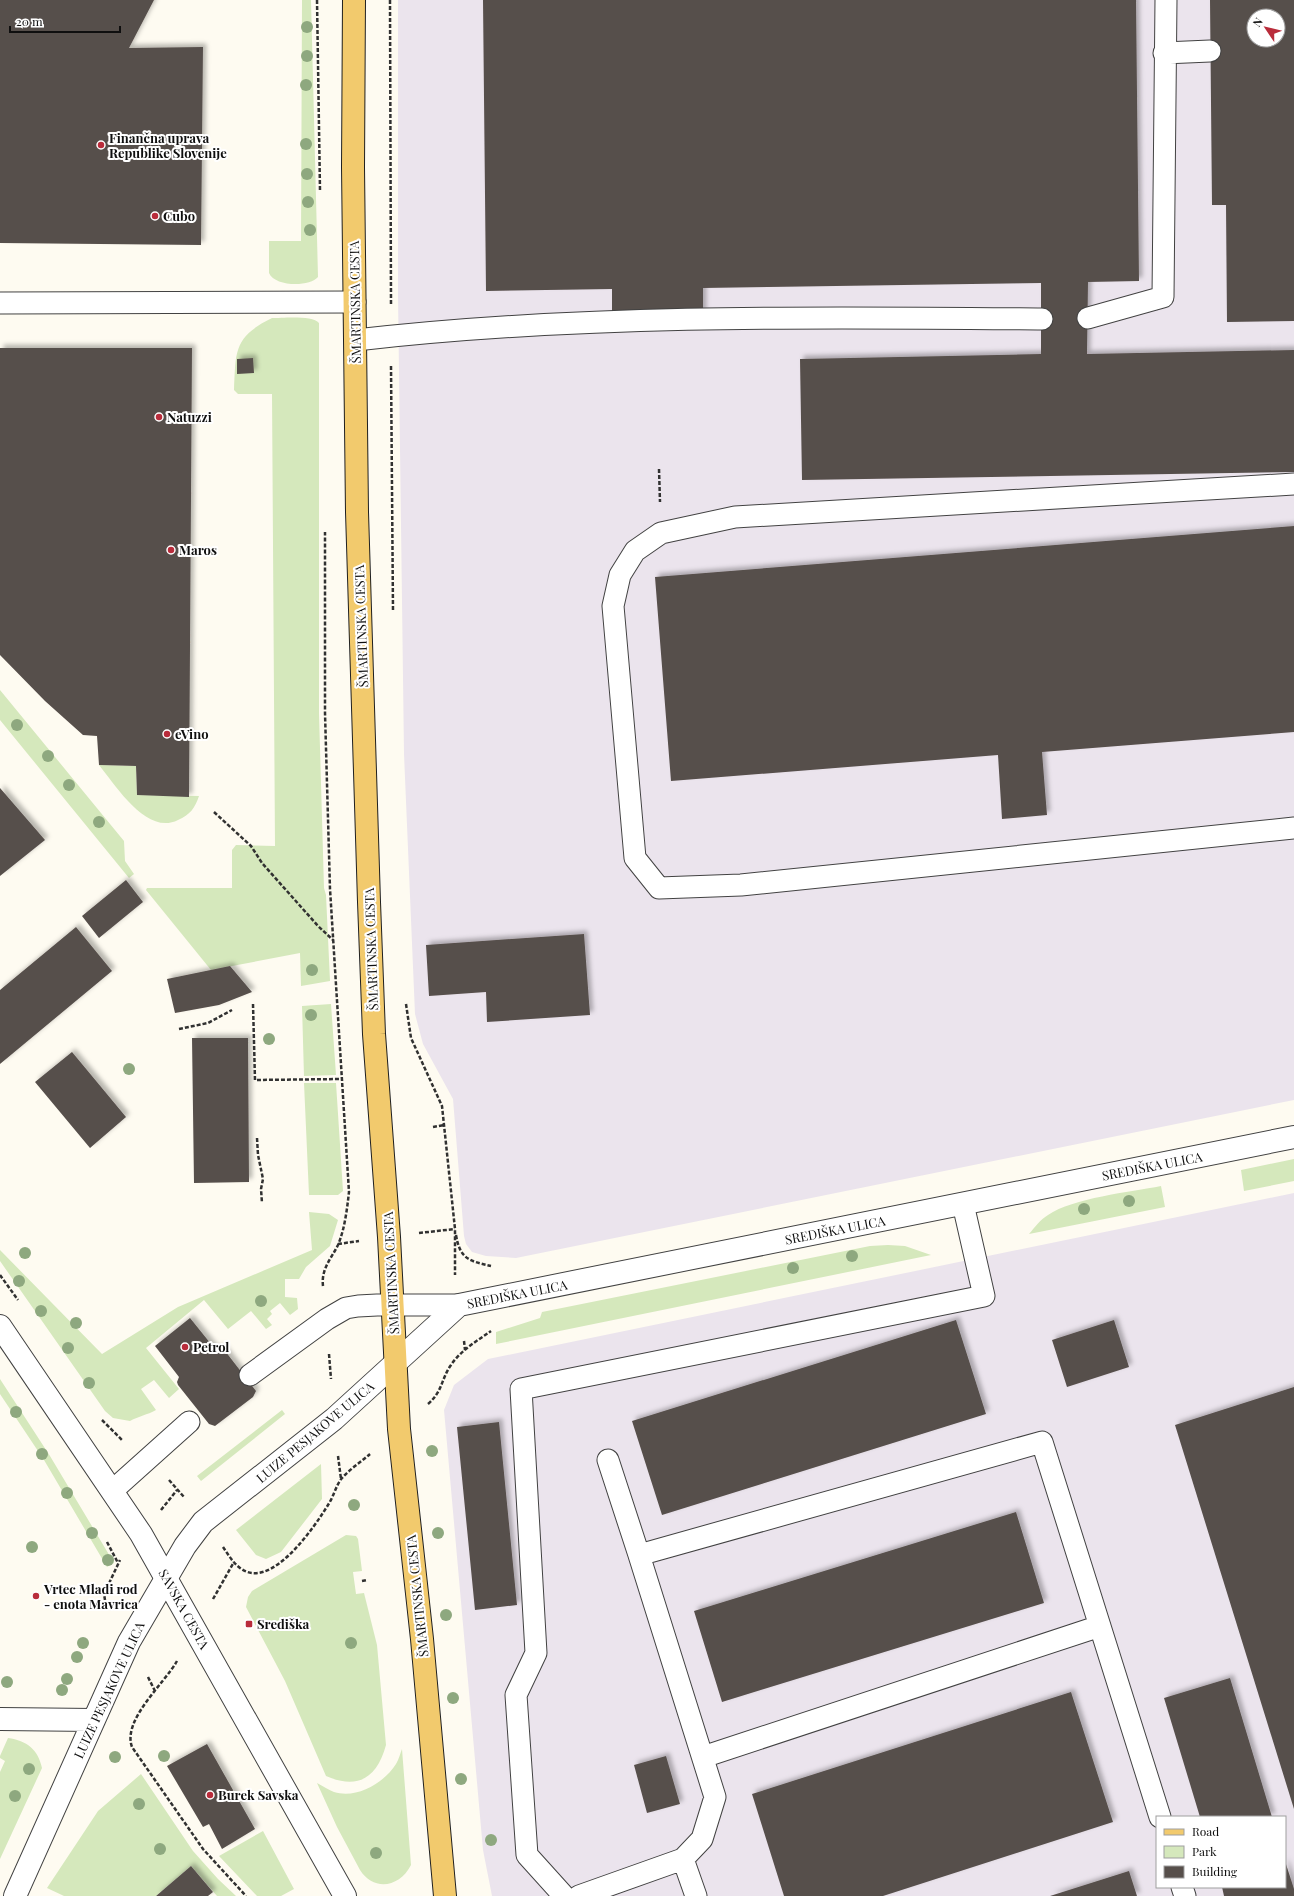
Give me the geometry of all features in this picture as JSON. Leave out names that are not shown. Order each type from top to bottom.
[{"type":"main road","name":"ŠMARTINSKA CESTA","points":[[354,0],[357,512],[368,902],[374,1034],[399,1429],[422,1640],[445,1896]]},
{"type":"street","name":"SREDIŠKA ULICA","points":[[396,1363],[459,1305],[1294,1137]]},
{"type":"street","name":"SAVSKA CESTA","points":[[2,1332],[112,1491],[166,1576],[345,1896]]},
{"type":"street","name":"LUIZE PESJAKOVE ULICA","points":[[14,1896],[128,1642],[185,1546],[203,1522],[334,1420],[396,1363]]},
{"type":"street","points":[[0,1719],[94,1720]]},
{"type":"lane","points":[[1088,318],[1163,297],[1164,53],[1166,0]]},
{"type":"lane","points":[[1164,53],[1210,50]]},
{"type":"lane","points":[[0,303],[355,302]]},
{"type":"lane","points":[[356,340],[500,326],[757,317],[1042,319]]},
{"type":"lane","points":[[1294,484],[735,517],[661,533],[635,551],[620,575],[613,606],[635,858],[659,888],[741,884],[1294,828]]},
{"type":"lane","points":[[564,1896],[527,1855],[516,1695],[536,1653],[521,1389],[984,1296],[963,1204]]},
{"type":"lane","points":[[250,1375],[327,1319],[346,1308],[358,1306],[459,1305]]},
{"type":"lane","points":[[112,1491],[189,1422]]},
{"type":"lane","points":[[639,1555],[1042,1442],[1160,1816]]},
{"type":"lane","points":[[579,1896],[684,1858],[702,1839],[715,1796],[608,1460]]},
{"type":"lane","points":[[703,1757],[1100,1626]]},
{"type":"lane","points":[[684,1858],[696,1896]]},
{"type":"path","points":[[390,0],[393,615]]},
{"type":"path","points":[[214,812],[251,846],[262,863],[287,892],[333,940]]},
{"type":"path","points":[[405,996],[407,1019],[411,1038],[418,1058],[436,1090],[442,1106],[454,1229],[454,1267]]},
{"type":"path","points":[[253,1004],[255,1080],[342,1079]]},
{"type":"path","points":[[179,1029],[208,1023],[232,1010]]},
{"type":"path","points":[[433,1127],[444,1125]]},
{"type":"path","points":[[257,1138],[258,1155],[263,1179],[261,1189],[262,1203]]},
{"type":"path","points":[[437,1396],[448,1369],[458,1356],[465,1350]]},
{"type":"path","points":[[329,1352],[331,1378]]},
{"type":"path","points":[[222,1584],[234,1562],[240,1568],[255,1573],[264,1571],[288,1557],[302,1542],[329,1504],[341,1479]]},
{"type":"path","points":[[177,1490],[185,1498]]},
{"type":"path","points":[[114,1613],[105,1600],[104,1594],[118,1563]]},
{"type":"path","points":[[362,1581],[367,1580]]},
{"type":"path","points":[[93,1590],[104,1594]]},
{"type":"path","points":[[174,1666],[155,1691],[131,1728],[130,1741],[132,1748],[203,1849],[246,1896]]},
{"type":"shaded area","points":[[398,0],[1294,0],[1294,1100],[516,1258],[486,1256],[472,1252],[466,1244],[464,1236],[453,1099],[423,1044],[415,1014],[404,754],[398,295]]},
{"type":"shaded area","points":[[1294,1193],[1294,1896],[492,1896],[483,1850],[444,1410],[454,1385],[488,1359]]},
{"type":"green space","points":[[302,0],[311,0],[318,277],[308,283],[293,284],[278,281],[272,278],[269,273],[269,241],[301,241]]},
{"type":"green space","points":[[272,318],[304,318],[316,320],[319,323],[319,713],[324,888],[326,895],[330,981],[301,986],[300,953],[211,970],[146,890],[147,888],[232,888],[232,850],[236,845],[275,846],[272,394],[238,394],[234,390],[235,365],[239,347],[243,339],[259,325]]},
{"type":"green space","points":[[0,690],[124,841],[125,861],[134,874],[129,878],[0,720]]},
{"type":"green space","points":[[99,765],[136,766],[137,795],[199,796],[192,811],[186,816],[166,823],[155,821],[144,815],[123,796]]},
{"type":"green space","points":[[331,1004],[336,1075],[304,1076],[302,1006]]},
{"type":"green space","points":[[304,1083],[336,1083],[343,1191],[338,1195],[309,1195]]},
{"type":"green space","points":[[1294,1159],[1294,1181],[1244,1191],[1241,1170]]},
{"type":"green space","points":[[1161,1186],[1165,1207],[1029,1234],[1045,1217],[1072,1204],[1102,1196]]},
{"type":"green space","points":[[309,1212],[329,1214],[338,1220],[330,1246],[306,1267],[299,1279],[285,1279],[285,1297],[297,1298],[298,1309],[290,1315],[280,1303],[270,1311],[272,1314],[267,1319],[272,1325],[266,1329],[251,1311],[228,1329],[204,1300],[146,1348],[179,1389],[169,1398],[154,1380],[141,1389],[156,1410],[130,1421],[113,1418],[105,1411],[0,1261],[0,1250],[102,1354],[178,1307],[312,1250]]},
{"type":"green space","points":[[870,1246],[905,1246],[931,1255],[496,1344],[496,1332],[540,1318],[542,1312]]},
{"type":"green space","points":[[0,1379],[50,1456],[114,1563],[107,1567],[44,1460],[0,1394]]},
{"type":"green space","points":[[282,1410],[285,1414],[201,1481],[197,1476]]},
{"type":"green space","points":[[321,1464],[322,1499],[281,1552],[266,1559],[256,1555],[236,1530]]},
{"type":"green space","points":[[346,1535],[356,1536],[358,1539],[362,1571],[353,1572],[356,1594],[364,1593],[377,1645],[386,1745],[377,1766],[371,1773],[365,1778],[348,1782],[326,1776],[285,1681],[246,1607],[248,1597],[252,1591]]},
{"type":"green space","points":[[8,1738],[21,1741],[31,1747],[38,1756],[42,1768],[0,1859],[0,1772],[5,1761],[0,1758],[0,1756]]},
{"type":"green space","points":[[402,1749],[411,1865],[400,1878],[394,1882],[379,1884],[372,1882],[360,1870],[337,1827],[317,1783],[334,1792],[343,1794],[369,1788],[391,1771],[397,1762]]},
{"type":"green space","points":[[141,1774],[193,1851],[218,1879],[236,1896],[217,1896],[191,1866],[156,1896],[64,1896],[47,1888],[98,1811]]},
{"type":"green space","points":[[263,1831],[294,1889],[281,1896],[257,1896],[219,1856]]},
{"type":"building","name":"Finančna uprava Republike Slovenije","points":[[0,0],[154,0],[129,48],[203,47],[201,245],[0,243]]},
{"type":"building","points":[[483,0],[1136,0],[1139,281],[1088,282],[1087,354],[1294,350],[1294,472],[802,480],[800,359],[1041,354],[1041,283],[703,288],[703,316],[612,317],[612,289],[486,291]]},
{"type":"building","points":[[1210,0],[1294,0],[1294,321],[1227,322],[1226,205],[1212,205]]},
{"type":"building","points":[[0,348],[192,348],[189,797],[137,795],[136,766],[99,765],[97,736],[83,735],[45,701],[0,655]]},
{"type":"building","points":[[253,358],[254,373],[237,374],[237,359]]},
{"type":"building","points":[[1294,526],[1294,732],[1042,752],[1047,815],[1002,819],[998,755],[671,781],[655,577]]},
{"type":"building","points":[[0,788],[45,840],[0,876]]},
{"type":"building","points":[[126,880],[143,902],[99,938],[82,916]]},
{"type":"building","points":[[76,927],[112,971],[0,1064],[0,990]]},
{"type":"building","points":[[584,934],[590,1015],[487,1022],[486,992],[429,996],[426,945]]},
{"type":"building","points":[[230,966],[252,992],[219,1005],[175,1013],[167,979]]},
{"type":"building","points":[[192,1038],[248,1038],[249,1182],[194,1183]]},
{"type":"building","points":[[72,1052],[126,1117],[90,1148],[35,1082]]},
{"type":"building","points":[[190,1318],[215,1349],[222,1347],[256,1391],[253,1397],[215,1426],[209,1424],[178,1385],[177,1382],[179,1377],[155,1346]]},
{"type":"building","points":[[956,1320],[986,1414],[662,1515],[632,1421]]},
{"type":"building","points":[[1114,1320],[1129,1367],[1067,1387],[1052,1340]]},
{"type":"building","points":[[1294,1387],[1294,1809],[1175,1425]]},
{"type":"building","points":[[499,1422],[517,1605],[475,1610],[457,1427]]},
{"type":"building","points":[[1016,1512],[1044,1603],[722,1702],[694,1611]]},
{"type":"building","points":[[1230,1678],[1272,1816],[1200,1816],[1164,1698]]},
{"type":"building","points":[[1071,1692],[1113,1822],[883,1896],[784,1896],[752,1794]]},
{"type":"building","name":"Burek Savska","points":[[207,1744],[255,1829],[222,1849],[209,1824],[203,1827],[167,1766]]},
{"type":"building","points":[[666,1756],[680,1804],[647,1813],[634,1765]]},
{"type":"building","points":[[1286,1864],[1294,1889],[1294,1896],[1224,1896],[1222,1888],[1286,1888]]},
{"type":"building","points":[[191,1866],[213,1892],[208,1896],[156,1896]]},
{"type":"building","points":[[1129,1871],[1137,1896],[1050,1896]]},
{"type":"place","name":"Finančna uprava Republike Slovenije","points":[[101,145]]},
{"type":"place","name":"Cubo","points":[[155,216]]},
{"type":"place","name":"Natuzzi","points":[[159,417]]},
{"type":"place","name":"Maros","points":[[171,550]]},
{"type":"place","name":"eVino","points":[[167,734]]},
{"type":"place","name":"Petrol","points":[[185,1347]]},
{"type":"place","name":"Vrtec Mladi rod - enota Mavrica","points":[[36,1596]]},
{"type":"place","name":"Središka","points":[[249,1624]]},
{"type":"place","name":"Burek Savska","points":[[210,1795]]}]
